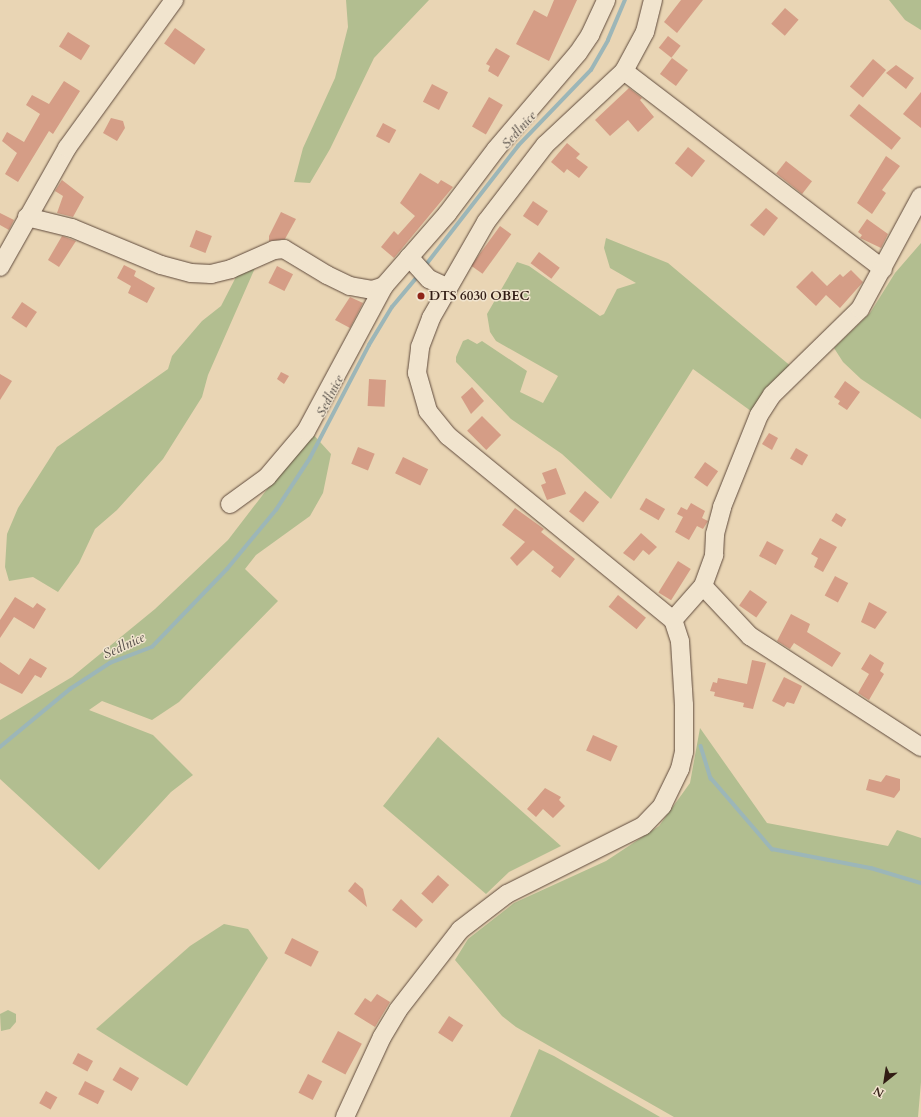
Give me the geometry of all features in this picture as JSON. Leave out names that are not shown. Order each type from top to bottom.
[{"type":"street","points":[[0,267],[67,148],[174,0]]},
{"type":"street","points":[[230,504],[266,477],[306,431],[384,286],[411,260],[496,149],[578,53],[590,35],[606,0]]},
{"type":"street","points":[[345,1117],[394,1016],[422,974],[460,930],[507,894],[634,832],[662,806],[676,781],[684,752],[680,642],[673,620],[473,458],[434,420],[420,385],[418,359],[424,334],[446,287],[486,222],[545,145],[624,71],[645,32],[653,0]]},
{"type":"street","points":[[624,71],[883,269]]},
{"type":"street","points":[[673,620],[703,586],[714,554],[715,534],[722,507],[759,415],[772,395],[849,322],[870,294],[921,196]]},
{"type":"street","points":[[27,217],[72,228],[161,265],[191,273],[211,274],[231,269],[279,249],[350,286],[372,290],[384,286]]},
{"type":"street","points":[[411,260],[429,279],[446,287]]},
{"type":"street","points":[[703,586],[750,636],[906,740],[921,747]]},
{"type":"green space","points":[[346,0],[429,0],[374,58],[330,149],[310,183],[294,182],[303,148],[335,78],[348,27]]},
{"type":"green space","points":[[889,0],[921,0],[921,30],[905,20]]},
{"type":"green space","points":[[606,238],[668,263],[793,368],[755,414],[693,369],[611,499],[562,454],[511,419],[456,362],[456,357],[463,341],[468,339],[477,344],[482,341],[527,371],[520,392],[543,403],[558,376],[496,341],[490,332],[487,314],[517,262],[529,266],[600,316],[604,314],[617,289],[636,283],[610,268],[604,248]]},
{"type":"green space","points":[[921,243],[921,419],[861,379],[843,362],[834,348],[870,313],[895,273]]},
{"type":"green space","points":[[255,268],[208,375],[202,397],[163,459],[117,510],[95,529],[79,563],[58,592],[33,577],[9,581],[5,567],[7,534],[18,508],[57,447],[168,369],[172,356],[202,321],[221,306],[237,275]]},
{"type":"green space","points":[[311,432],[331,454],[323,493],[310,516],[256,555],[245,569],[278,601],[179,702],[152,720],[102,701],[89,710],[153,735],[193,775],[171,792],[99,870],[0,779],[0,720],[72,677],[155,609],[228,540]]},
{"type":"green space","points":[[700,728],[767,823],[888,846],[897,830],[921,838],[921,1082],[918,1117],[674,1117],[516,1027],[502,1016],[455,960],[468,939],[514,903],[606,861],[659,826],[690,783]]},
{"type":"green space","points":[[438,737],[561,846],[509,872],[486,894],[383,806]]},
{"type":"green space","points":[[224,924],[248,929],[268,958],[187,1086],[96,1029],[190,946]]},
{"type":"green space","points":[[8,1010],[16,1014],[16,1022],[10,1029],[1,1031],[0,1014]]},
{"type":"green space","points":[[539,1049],[554,1056],[660,1117],[510,1117]]},
{"type":"building","points":[[554,0],[577,0],[549,61],[516,44],[534,10],[547,17]]},
{"type":"building","points":[[681,0],[703,0],[677,33],[664,22]]},
{"type":"building","points":[[785,8],[799,20],[785,36],[771,24]]},
{"type":"building","points":[[175,28],[205,49],[194,65],[164,44]]},
{"type":"building","points":[[68,32],[90,46],[81,60],[59,46]]},
{"type":"building","points":[[668,36],[681,46],[671,58],[659,48]]},
{"type":"building","points":[[496,48],[510,56],[498,77],[488,71],[490,66],[486,64]]},
{"type":"building","points":[[672,58],[688,70],[676,86],[660,74]]},
{"type":"building","points":[[873,59],[886,70],[863,98],[850,87]]},
{"type":"building","points":[[896,65],[914,78],[906,89],[886,73]]},
{"type":"building","points":[[64,81],[80,91],[53,134],[49,131],[18,182],[5,174],[17,153],[2,141],[7,132],[24,142],[40,114],[26,105],[32,95],[49,104]]},
{"type":"building","points":[[432,84],[448,92],[439,110],[423,102]]},
{"type":"building","points":[[629,88],[642,98],[640,100],[654,117],[638,132],[628,120],[610,136],[595,120]]},
{"type":"building","points":[[921,92],[921,128],[903,114]]},
{"type":"building","points":[[489,97],[503,105],[486,134],[472,126]]},
{"type":"building","points":[[859,104],[901,138],[892,150],[850,116]]},
{"type":"building","points":[[111,118],[123,121],[125,128],[117,141],[103,133]]},
{"type":"building","points":[[383,123],[396,130],[389,143],[376,136]]},
{"type":"building","points":[[567,143],[580,154],[576,158],[588,167],[579,178],[567,169],[564,173],[551,162]]},
{"type":"building","points":[[688,147],[705,161],[692,177],[675,163]]},
{"type":"building","points":[[886,156],[900,166],[882,190],[886,193],[872,214],[857,203]]},
{"type":"building","points":[[786,161],[812,181],[802,194],[776,174]]},
{"type":"building","points":[[420,173],[438,184],[441,180],[453,187],[394,258],[381,247],[394,231],[398,235],[415,216],[400,203]]},
{"type":"building","points":[[62,180],[84,197],[73,217],[57,213],[63,196],[55,191]]},
{"type":"building","points":[[533,201],[548,211],[538,226],[523,216]]},
{"type":"building","points":[[766,208],[778,218],[764,236],[750,225]]},
{"type":"building","points":[[281,212],[296,219],[285,239],[269,241],[269,236]]},
{"type":"building","points":[[0,213],[14,220],[9,230],[0,225]]},
{"type":"building","points":[[867,219],[888,234],[881,248],[860,238],[862,235],[858,232]]},
{"type":"building","points":[[500,226],[511,234],[483,274],[471,266]]},
{"type":"building","points":[[196,230],[212,236],[205,253],[190,247]]},
{"type":"building","points":[[62,236],[76,241],[59,267],[48,260]]},
{"type":"building","points":[[539,252],[560,268],[551,279],[531,263]]},
{"type":"building","points":[[124,265],[136,271],[134,276],[155,288],[147,303],[128,293],[131,286],[117,278]]},
{"type":"building","points":[[277,266],[293,274],[284,291],[268,283]]},
{"type":"building","points":[[851,270],[863,282],[840,308],[826,295],[816,306],[796,287],[812,271],[827,286],[840,274],[843,277]]},
{"type":"building","points":[[350,297],[363,303],[350,328],[335,320]]},
{"type":"building","points":[[22,302],[37,312],[26,328],[11,318]]},
{"type":"building","points":[[281,372],[289,376],[284,384],[277,379]]},
{"type":"building","points":[[0,374],[12,381],[0,400]]},
{"type":"building","points":[[369,379],[386,380],[385,407],[368,406]]},
{"type":"building","points":[[845,381],[860,392],[847,410],[838,404],[840,401],[834,397]]},
{"type":"building","points":[[472,387],[484,401],[471,414],[461,397]]},
{"type":"building","points":[[482,416],[501,435],[486,450],[467,431]]},
{"type":"building","points":[[769,433],[778,438],[772,450],[762,444]]},
{"type":"building","points":[[358,447],[375,454],[368,470],[351,464]]},
{"type":"building","points":[[796,448],[808,455],[802,465],[790,458]]},
{"type":"building","points":[[403,457],[428,469],[420,485],[395,473]]},
{"type":"building","points":[[705,462],[718,471],[707,487],[694,478]]},
{"type":"building","points":[[556,468],[566,494],[547,500],[541,485],[546,483],[542,473]]},
{"type":"building","points":[[585,491],[599,502],[583,523],[569,511]]},
{"type":"building","points":[[646,498],[665,509],[659,520],[640,509]]},
{"type":"building","points":[[691,503],[705,511],[702,518],[708,521],[703,529],[697,526],[689,540],[675,532],[683,517],[677,514],[681,507],[687,510]]},
{"type":"building","points":[[515,508],[544,529],[541,532],[575,559],[560,578],[551,571],[554,567],[533,550],[517,566],[510,558],[525,542],[502,525]]},
{"type":"building","points":[[836,513],[846,519],[842,527],[831,521]]},
{"type":"building","points":[[641,533],[657,547],[649,555],[643,550],[634,561],[623,553]]},
{"type":"building","points":[[820,538],[837,547],[823,572],[814,567],[818,558],[811,554]]},
{"type":"building","points":[[767,541],[784,550],[776,565],[759,556]]},
{"type":"building","points":[[678,561],[691,569],[671,600],[658,592]]},
{"type":"building","points":[[835,576],[848,583],[838,602],[825,595]]},
{"type":"building","points":[[750,590],[767,602],[756,618],[739,606]]},
{"type":"building","points":[[618,595],[646,618],[637,629],[609,607]]},
{"type":"building","points":[[15,597],[33,608],[37,603],[46,609],[34,629],[14,617],[0,638],[0,620]]},
{"type":"building","points":[[869,602],[887,612],[875,629],[861,622]]},
{"type":"building","points":[[791,614],[810,624],[807,632],[841,653],[832,667],[794,643],[790,649],[777,641]]},
{"type":"building","points":[[870,654],[884,663],[880,671],[884,674],[869,700],[858,693],[869,674],[861,669]]},
{"type":"building","points":[[30,658],[47,668],[41,678],[35,675],[22,694],[0,683],[0,662],[19,675]]},
{"type":"building","points":[[752,660],[766,663],[753,709],[743,707],[744,703],[714,696],[715,692],[710,691],[713,682],[717,683],[718,678],[747,684]]},
{"type":"building","points":[[784,677],[802,686],[794,704],[787,702],[784,707],[772,701]]},
{"type":"building","points":[[593,735],[618,746],[611,762],[586,751]]},
{"type":"building","points":[[886,775],[900,779],[900,790],[894,798],[866,790],[869,779],[881,782]]},
{"type":"building","points":[[545,788],[561,797],[559,800],[565,806],[553,818],[543,809],[536,817],[527,809]]},
{"type":"building","points":[[438,875],[449,885],[432,904],[421,894]]},
{"type":"building","points":[[355,882],[363,889],[367,907],[348,891]]},
{"type":"building","points":[[401,899],[423,920],[416,928],[392,910]]},
{"type":"building","points":[[292,938],[319,952],[311,967],[284,953]]},
{"type":"building","points":[[377,994],[390,1002],[375,1027],[354,1014],[365,998],[371,1002]]},
{"type":"building","points":[[449,1016],[463,1025],[452,1042],[438,1033]]},
{"type":"building","points":[[338,1031],[362,1044],[345,1075],[322,1062]]},
{"type":"building","points":[[78,1053],[93,1061],[87,1072],[72,1064]]},
{"type":"building","points":[[120,1067],[139,1078],[132,1091],[112,1080]]},
{"type":"building","points":[[308,1074],[322,1081],[313,1100],[298,1093]]},
{"type":"building","points":[[85,1081],[105,1091],[98,1104],[78,1094]]},
{"type":"building","points":[[46,1091],[57,1097],[51,1110],[39,1103]]},
{"type":"waterway","name":"Sedlnice","points":[[425,266],[518,146],[591,70],[608,40],[625,0]]},
{"type":"waterway","name":"Sedlnice","points":[[0,747],[70,689],[110,663],[152,647],[227,569],[276,510],[310,458],[369,345],[392,307],[418,276]]},
{"type":"waterway","points":[[701,746],[711,778],[772,849],[871,868],[921,883]]},
{"type":"place","name":"DTS 6030 OBEC","points":[[421,296]]}]
